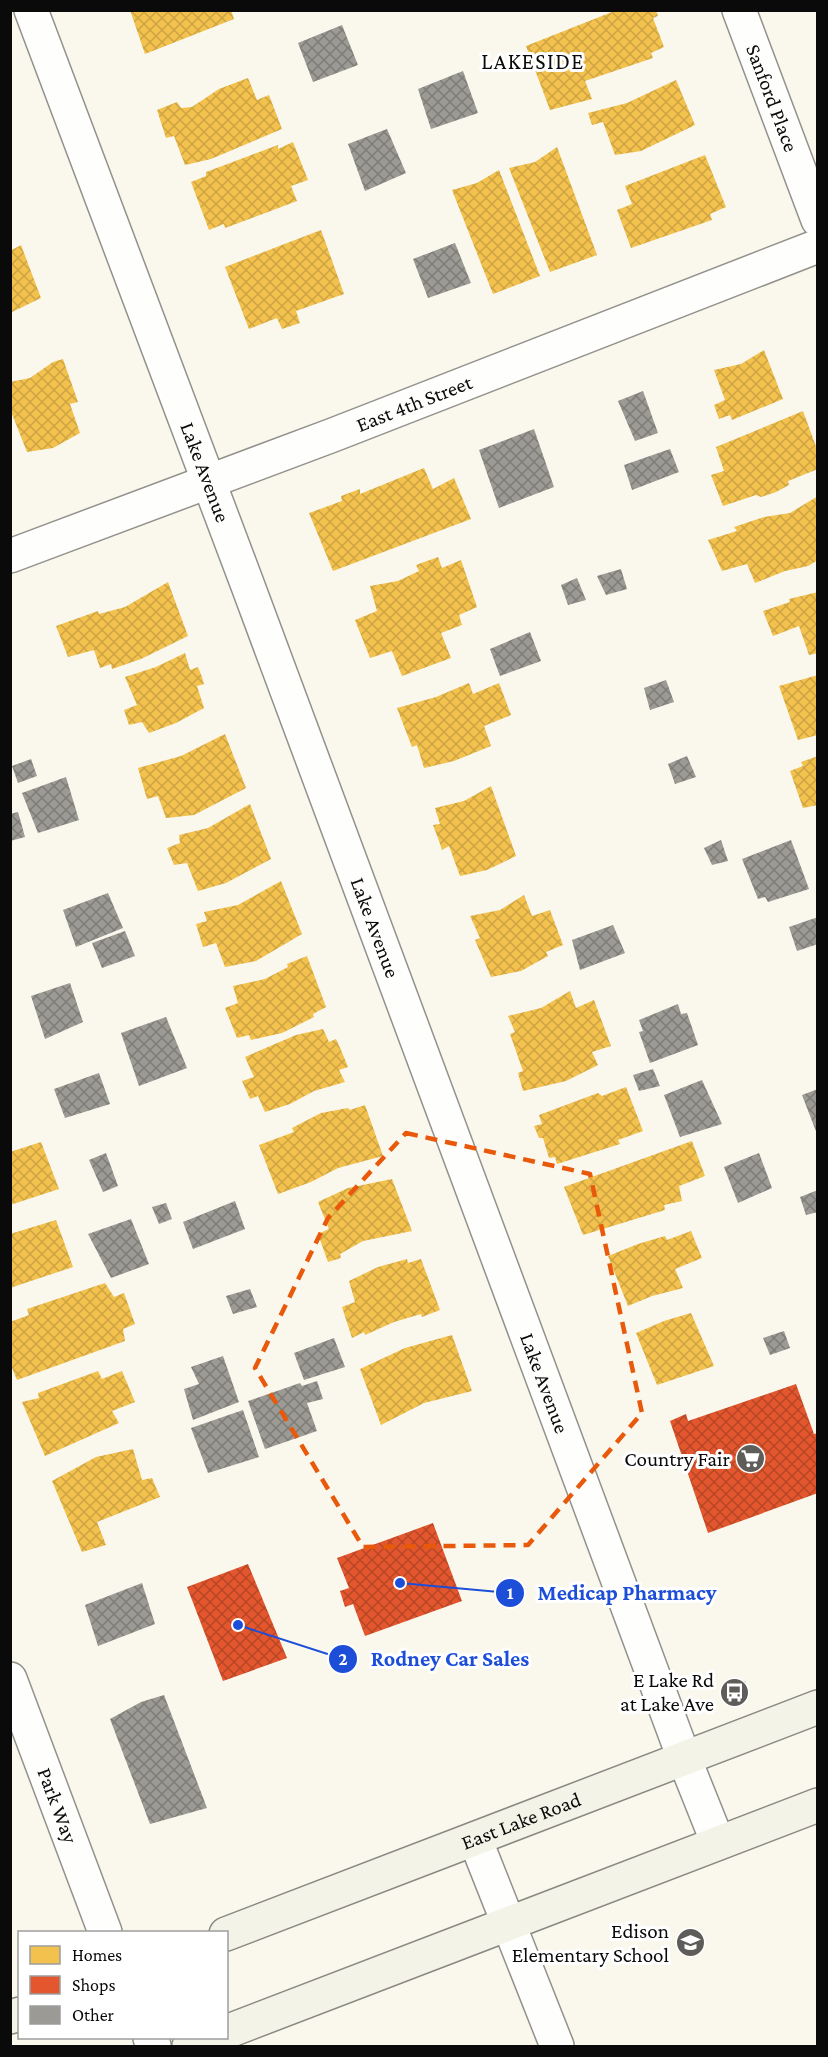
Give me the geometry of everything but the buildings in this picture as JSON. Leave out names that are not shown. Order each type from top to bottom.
[{"type":"main road","name":"East Lake Road","points":[[228,1933],[818,1707]]},
{"type":"main road","points":[[228,2031],[818,1805]]},
{"type":"main road","points":[[189,2046],[207,2039]]},
{"type":"street","name":"Lake Avenue","points":[[31,10],[718,1844]]},
{"type":"street","name":"Sanford Place","points":[[739,10],[818,220]]},
{"type":"street","name":"East 4th Street","points":[[10,556],[333,435],[818,246]]},
{"type":"street","name":"Park Way","points":[[10,1678],[105,1931]]},
{"type":"street","points":[[475,1839],[557,2046]]},
{"type":"highlighted area","points":[[406,1133],[590,1174],[642,1413],[528,1545],[363,1547],[255,1368],[328,1218]]},
{"type":"place","name":"Country Fair","points":[[751,1459]]},
{"type":"place","name":"Medicap Pharmacy","points":[[400,1583]]},
{"type":"place","name":"Rodney Car Sales","points":[[238,1625]]},
{"type":"place","name":"E Lake Rd at Lake Ave","points":[[735,1692]]},
{"type":"place","name":"Edison Elementary School","points":[[690,1943]]},
{"type":"district","name":"LAKESIDE","points":[[533,61]]}]
